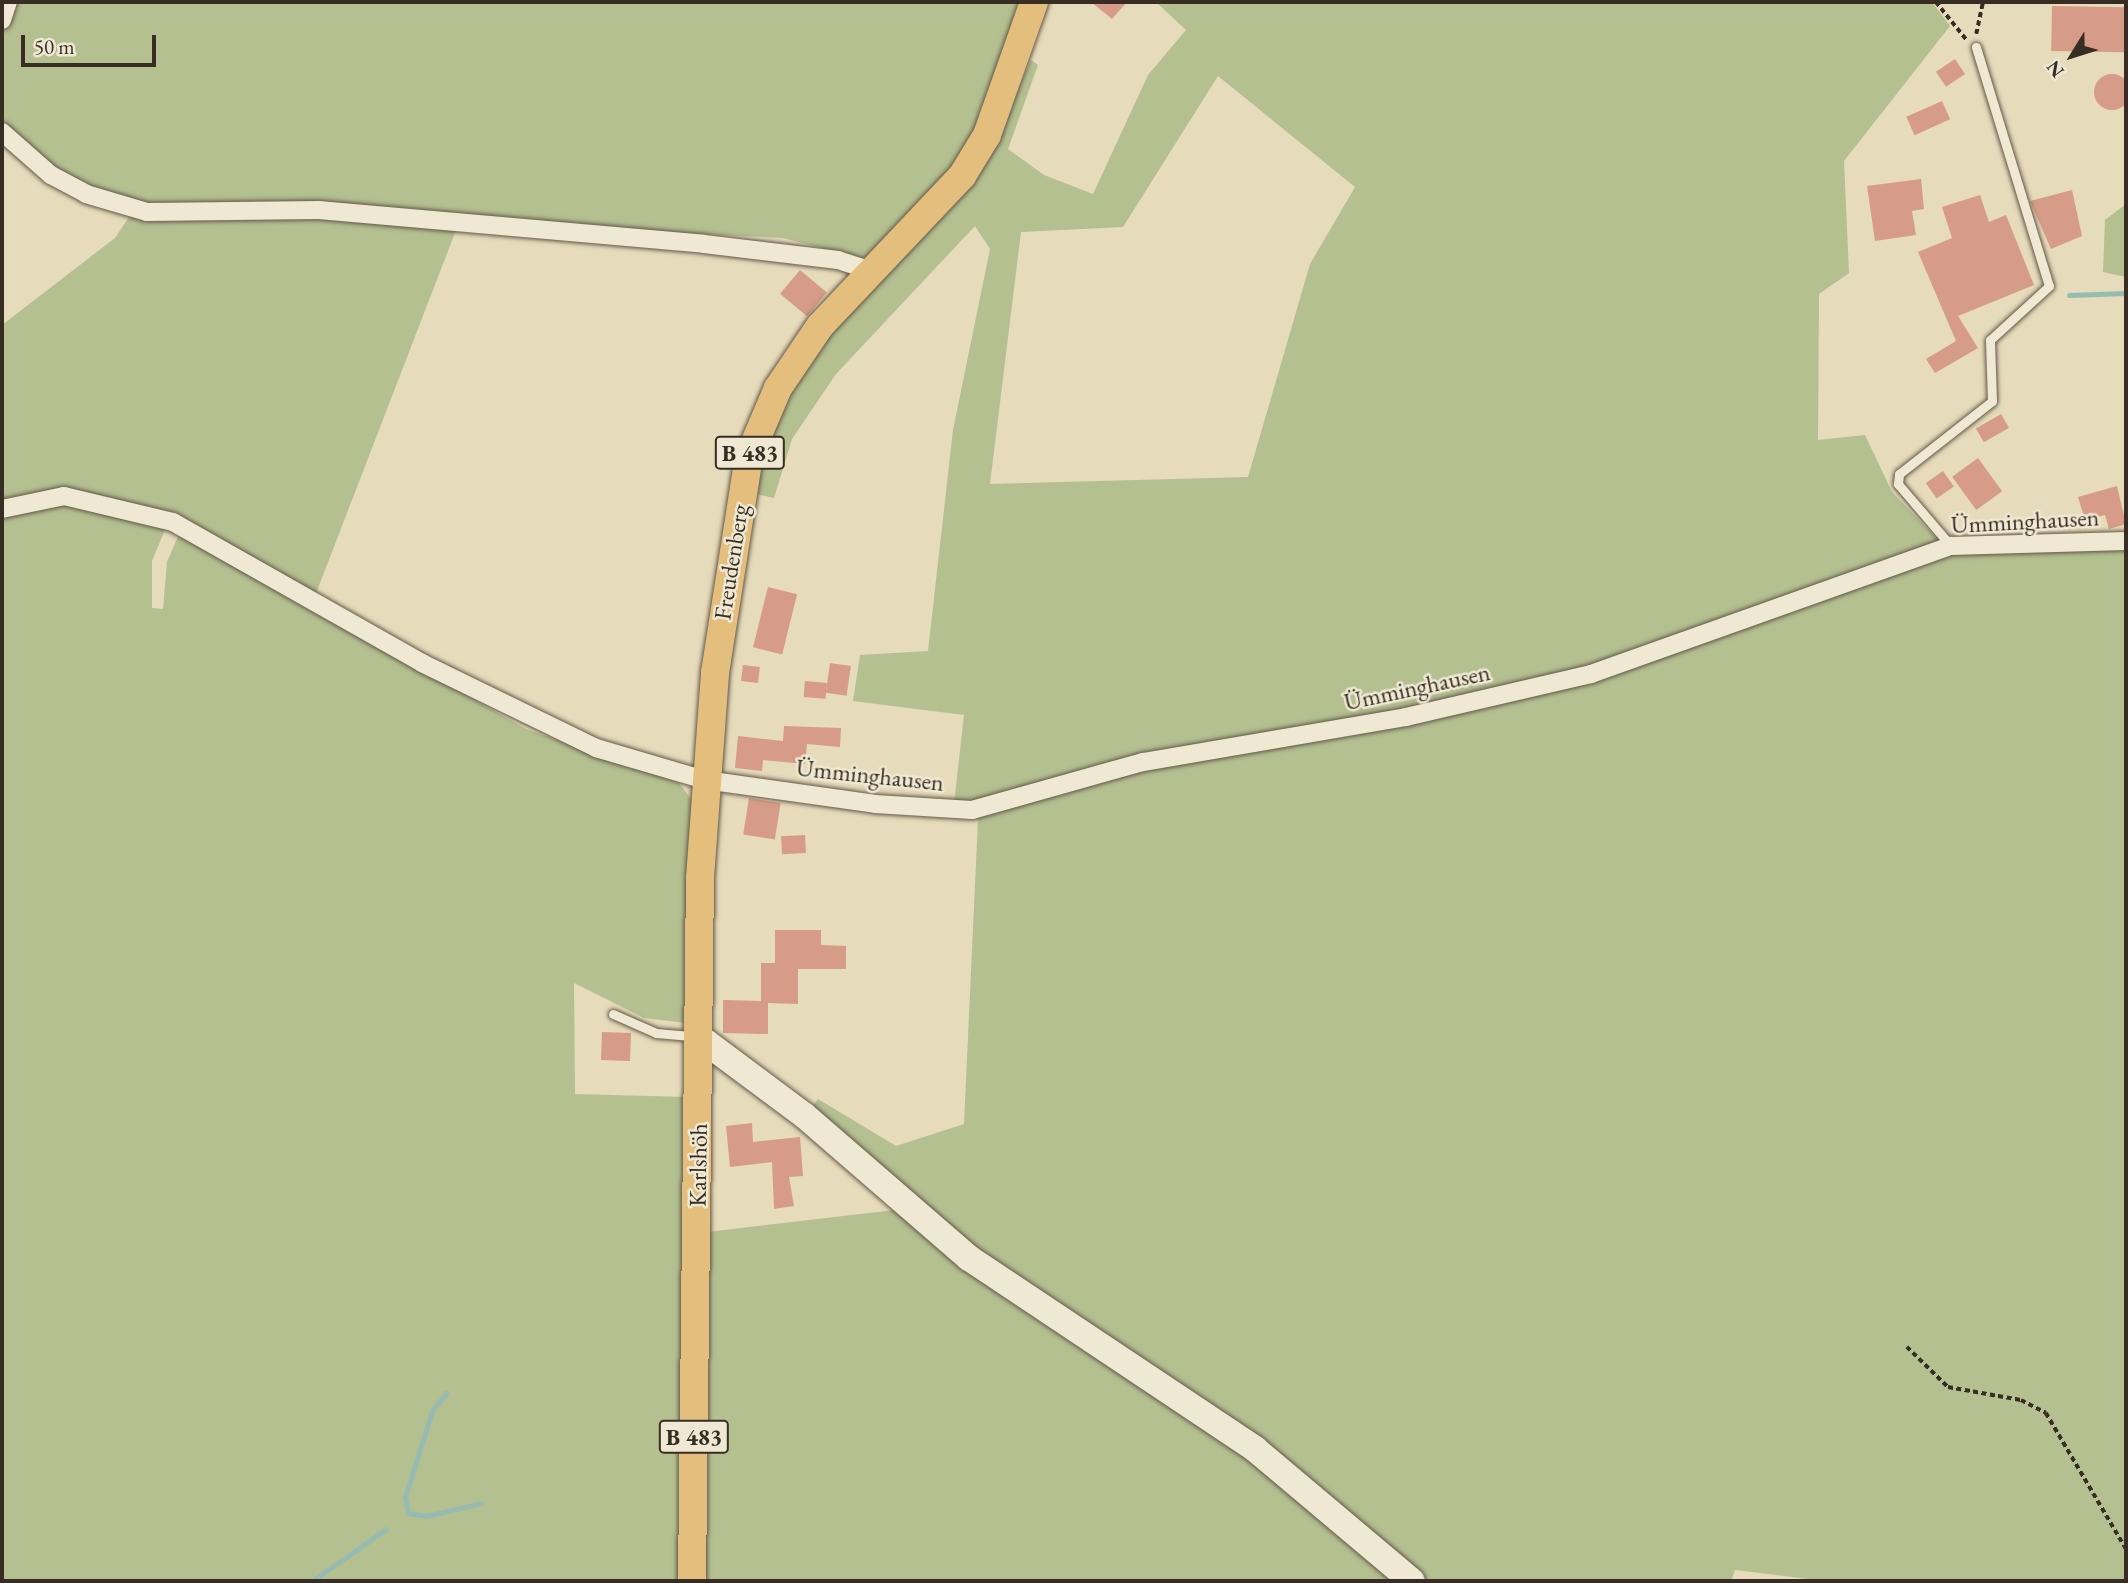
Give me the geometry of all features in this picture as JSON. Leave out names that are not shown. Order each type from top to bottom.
[{"type":"main road","name":"Freudenberg","points":[[699,1037],[705,780],[723,608],[749,456],[790,370],[820,326],[962,176],[1008,89],[1034,2]]},
{"type":"main road","points":[[699,1037],[1012,1290],[1255,1449],[1412,1581]]},
{"type":"main road","name":"Karlshöh","points":[[692,1581],[699,1037]]},
{"type":"street","points":[[2,20],[8,2]]},
{"type":"street","points":[[2,132],[51,175],[86,194],[147,212],[319,210],[704,244],[838,260],[874,272]]},
{"type":"street","name":"Ümminghausen","points":[[2,509],[64,496],[147,511],[517,712],[596,748],[705,780],[874,804],[983,809],[1143,762],[1406,717],[1591,674],[1951,546],[2126,541]]},
{"type":"lane","points":[[1951,546],[1898,484],[1899,474],[1992,401],[1990,340],[2049,286],[1976,47]]},
{"type":"lane","points":[[613,1014],[656,1033],[699,1037]]},
{"type":"path","points":[[1936,2],[1976,47]]},
{"type":"path","points":[[1976,47],[1983,2]]},
{"type":"path","points":[[1907,1347],[1948,1387],[2021,1400],[2046,1413],[2126,1549]]},
{"type":"green space","points":[[10,2],[1018,2],[984,117],[957,164],[873,255],[861,258],[783,238],[169,209],[86,191],[2,127],[2,26]]},
{"type":"green space","points":[[1156,2],[1932,2],[1950,26],[1844,161],[1849,273],[1819,294],[1818,440],[1865,435],[1892,492],[1943,545],[2126,541],[2126,1581],[1824,1581],[1735,1570],[1731,1581],[1412,1581],[805,1116],[818,1099],[896,1146],[964,1124],[978,820],[954,804],[964,715],[853,701],[860,655],[928,651],[953,430],[990,249],[975,226],[836,374],[792,439],[774,498],[748,492],[775,410],[820,345],[994,143],[1031,60],[1038,65],[1008,149],[1044,175],[1093,194],[1148,75],[1186,30]],"holes":[[[1218,76],[1355,187],[1310,264],[1248,477],[990,484],[1021,232],[1123,227]]]},
{"type":"green space","points":[[2126,204],[2126,277],[2103,272],[2105,220]]},
{"type":"green space","points":[[320,214],[458,225],[315,596],[167,525],[152,561],[152,608],[163,609],[167,562],[180,532],[526,729],[679,783],[691,799],[686,1023],[644,1018],[574,983],[575,1094],[686,1097],[684,1581],[2,1581],[2,325],[115,238],[129,217],[218,220]]},
{"type":"green space","points":[[903,1209],[1185,1403],[1403,1581],[704,1581],[707,1232]]},
{"type":"building","points":[[1091,2],[1127,2],[1112,19]]},
{"type":"building","points":[[2052,6],[2126,7],[2125,52],[2051,51]]},
{"type":"building","points":[[1955,59],[1965,74],[1946,87],[1936,72]]},
{"type":"building","points":[[2112,74],[2125,79],[2130,92],[2125,105],[2112,110],[2099,105],[2094,92],[2099,79]]},
{"type":"building","points":[[1942,101],[1950,119],[1915,135],[1906,117]]},
{"type":"building","points":[[1921,179],[1924,209],[1912,211],[1916,235],[1875,241],[1867,186]]},
{"type":"building","points":[[2072,190],[2082,236],[2051,249],[2030,201]]},
{"type":"building","points":[[1980,195],[1989,222],[2006,215],[2034,285],[1958,316],[1978,348],[1935,373],[1926,359],[1956,341],[1918,252],[1952,238],[1942,207]]},
{"type":"building","points":[[800,270],[827,292],[807,316],[780,294]]},
{"type":"building","points":[[2001,414],[2009,428],[1984,442],[1976,428]]},
{"type":"building","points":[[1978,458],[2002,491],[1976,510],[1952,477]]},
{"type":"building","points":[[1943,471],[1954,487],[1937,499],[1926,483]]},
{"type":"building","points":[[2117,486],[2126,524],[2109,529],[2105,515],[2085,520],[2078,497]]},
{"type":"building","points":[[768,587],[797,594],[782,654],[753,647]]},
{"type":"building","points":[[830,663],[851,666],[847,696],[826,693]]},
{"type":"building","points":[[743,665],[760,667],[758,683],[741,681]]},
{"type":"building","points":[[805,681],[827,683],[826,699],[804,697]]},
{"type":"building","points":[[784,726],[841,728],[840,747],[807,744],[805,764],[763,760],[762,771],[735,768],[738,736],[783,741]]},
{"type":"building","points":[[749,798],[781,803],[775,840],[743,835]]},
{"type":"building","points":[[805,835],[806,853],[782,854],[781,836]]},
{"type":"building","points":[[775,930],[821,930],[821,945],[846,946],[846,969],[798,969],[798,1004],[768,1003],[768,1034],[723,1033],[723,1000],[761,1001],[761,963],[775,963]]},
{"type":"building","points":[[602,1032],[631,1033],[630,1061],[601,1060]]},
{"type":"building","points":[[752,1123],[753,1142],[800,1137],[803,1176],[789,1177],[794,1206],[774,1209],[772,1162],[730,1167],[726,1126]]},
{"type":"waterway","points":[[2069,295],[2126,293]]},
{"type":"waterway","points":[[446,1393],[432,1411],[405,1497],[408,1513],[426,1516],[482,1503]]},
{"type":"waterway","points":[[312,1581],[386,1529]]}]
